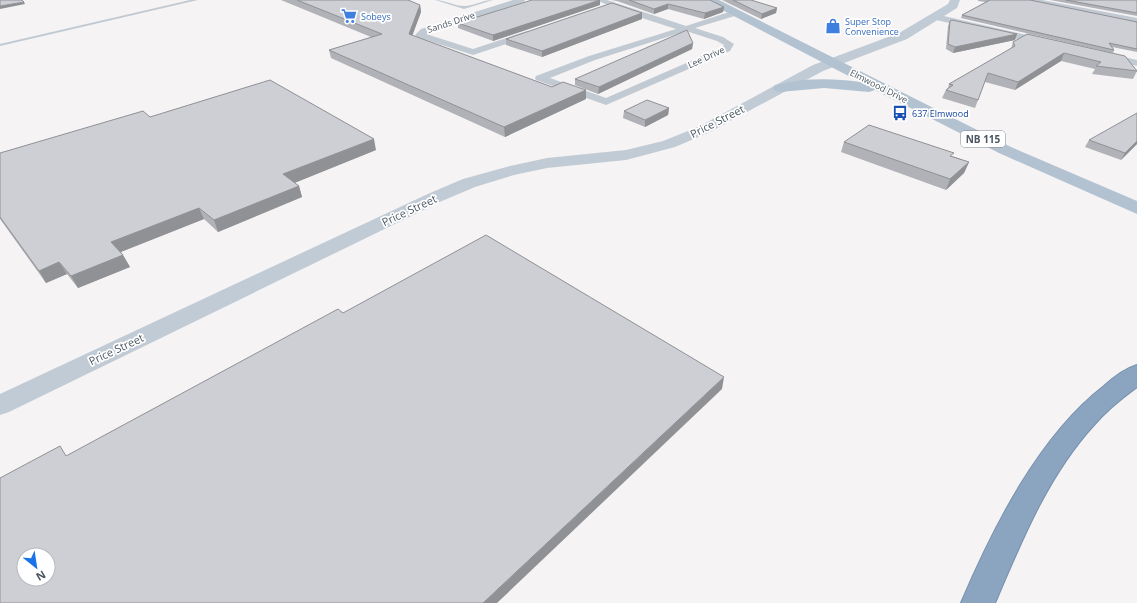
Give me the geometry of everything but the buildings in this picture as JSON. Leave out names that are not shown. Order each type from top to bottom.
[{"type":"highway","points":[[978,603],[996,564],[1046,467],[1084,418],[1137,374]]},
{"type":"main road","name":"Elmwood Drive","points":[[711,0],[1004,150],[1137,208]]},
{"type":"main road","points":[[780,88],[806,84],[829,83],[853,85],[878,90],[901,97]]},
{"type":"street","name":"Sands Drive","points":[[521,0],[424,31],[420,35],[473,52],[538,30]]},
{"type":"street","name":"Price Street","points":[[0,405],[436,197],[469,183],[517,169],[626,155],[669,144],[703,130],[818,68],[903,36],[953,6],[954,0]]},
{"type":"street","points":[[1030,0],[1137,21]]},
{"type":"street","points":[[600,4],[614,4],[648,18],[685,28],[735,13]]},
{"type":"street","points":[[935,17],[1054,44]]},
{"type":"street","name":"Lee Drive","points":[[685,28],[720,39],[729,44],[727,49],[606,102],[540,78],[592,58],[685,28]]},
{"type":"street","points":[[1100,54],[1137,63]]},
{"type":"lane","points":[[0,45],[196,0]]},
{"type":"lane","points":[[437,0],[464,8],[491,0]]},
{"type":"place","name":"Sobeys","points":[[349,16]]},
{"type":"place","name":"Super Stop Convenience","points":[[833,26]]},
{"type":"place","name":"637 Elmwood","points":[[900,113]]}]
